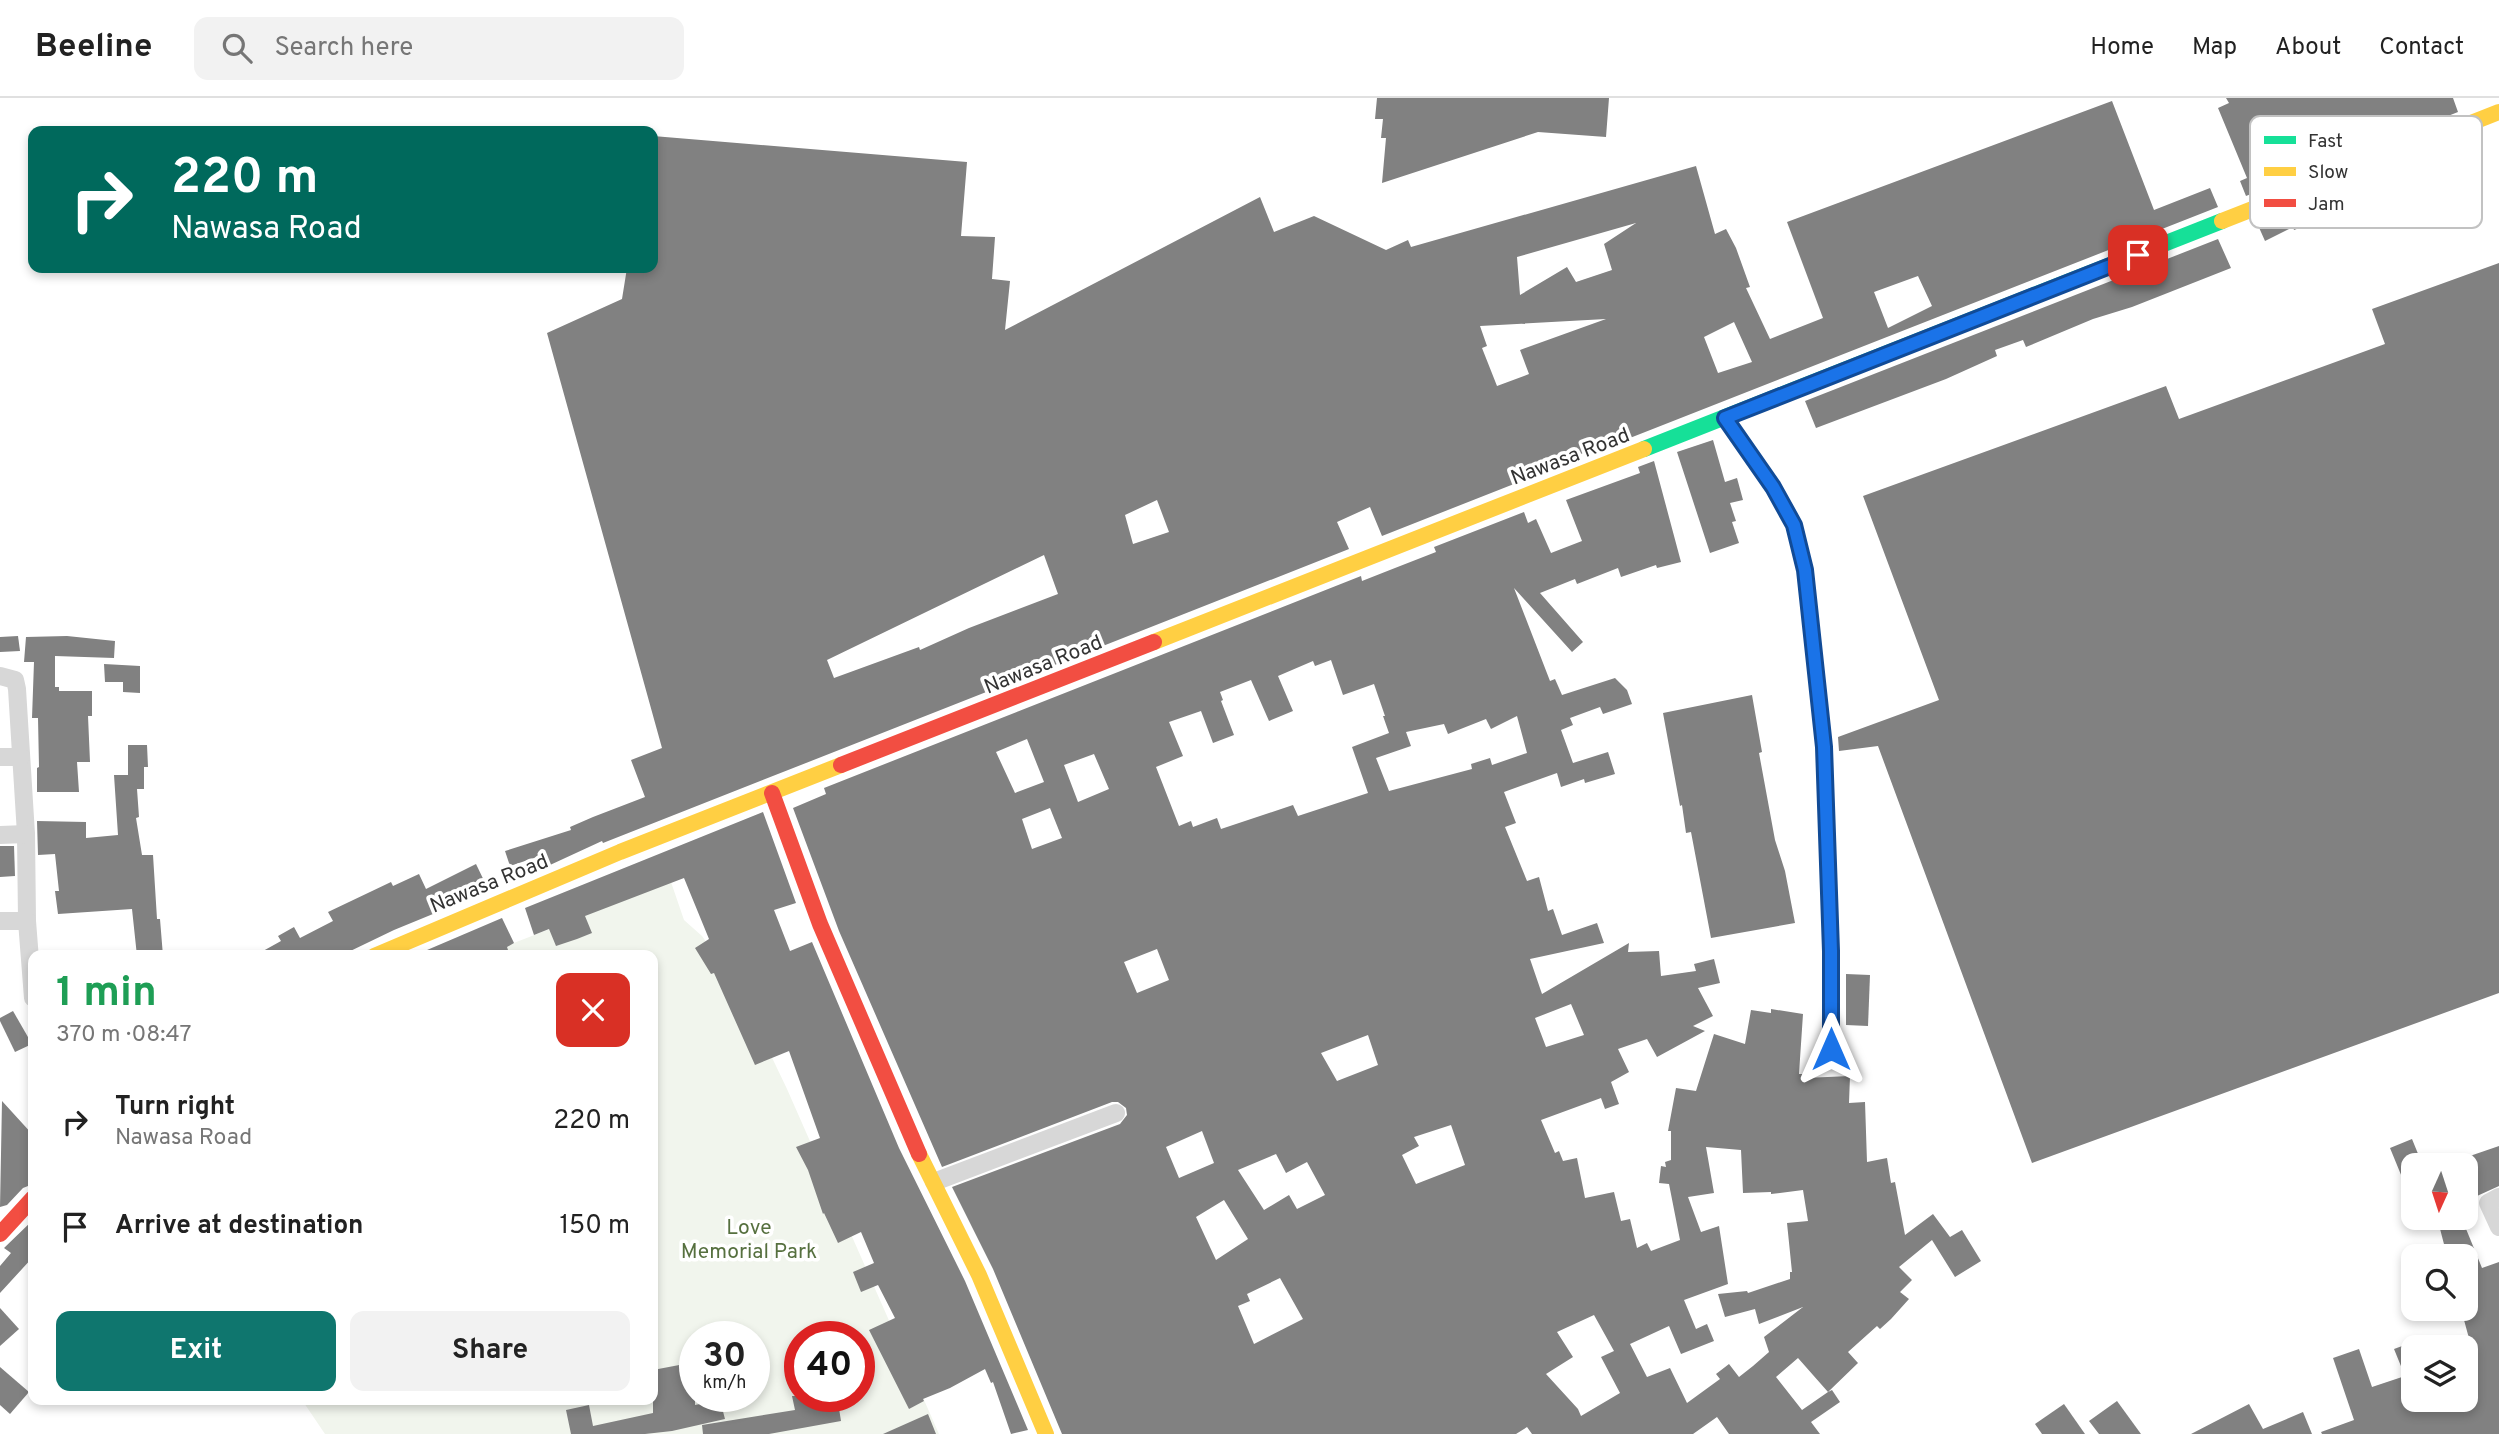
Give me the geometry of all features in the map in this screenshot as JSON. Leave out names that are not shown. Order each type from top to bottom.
[{"type":"street","name":"Nawasa Road","points":[[2482,119],[2499,112]]},
{"type":"street","name":"Nawasa Road","points":[[388,950],[620,852],[2250,210]]},
{"type":"street","points":[[1725,418],[1773,487],[1794,525],[1805,570],[1824,747],[1831,951],[1831,1049]]},
{"type":"street","points":[[0,676],[15,680],[18,689],[29,950]]},
{"type":"street","points":[[0,757],[21,757]]},
{"type":"street","points":[[772,793],[820,924],[912,1142],[979,1275],[1046,1434]]},
{"type":"street","points":[[0,835],[26,834]]},
{"type":"street","points":[[0,921],[27,920]]},
{"type":"street","points":[[934,1182],[1116,1113]]},
{"type":"street","points":[[2499,1197],[2488,1203],[2499,1227]]},
{"type":"street","points":[[0,1234],[28,1203]]},
{"type":"green space","name":"Love Memorial Park","points":[[671,882],[684,920],[702,936],[740,991],[787,1089],[939,1434],[325,1434],[305,1405],[658,1405],[658,950],[496,950]]},
{"type":"building","points":[[1377,98],[1609,98],[1606,137],[1538,132],[1382,183],[1386,138],[1381,138],[1383,119],[1375,119]]},
{"type":"building","points":[[2226,98],[2453,98],[2458,112],[2448,116],[2250,116],[2250,194],[2246,196],[2240,181],[2247,178],[2218,108],[2229,103]]},
{"type":"building","points":[[2112,101],[2154,210],[2210,188],[2218,207],[1607,447],[1606,445],[1561,461],[1562,465],[1382,536],[1370,507],[1337,522],[1349,549],[603,843],[602,841],[550,865],[546,854],[510,866],[505,851],[571,830],[570,827],[645,797],[631,760],[662,748],[547,333],[622,299],[626,273],[658,273],[658,136],[967,162],[961,236],[995,237],[992,279],[1010,281],[1005,330],[1260,197],[1274,232],[1314,216],[1386,250],[1408,240],[1411,247],[1696,166],[1715,234],[1726,229],[1736,248],[1750,287],[1746,288],[1770,339],[1823,318],[1787,222]],"holes":[[[1636,223],[1604,244],[1612,270],[1576,282],[1567,267],[1520,295],[1517,257]],[[1918,276],[1932,306],[1888,328],[1874,292]],[[1606,319],[1520,350],[1529,374],[1497,386],[1482,348],[1487,346],[1480,326]],[[1734,322],[1752,362],[1718,373],[1704,337]],[[1157,500],[1169,532],[1133,544],[1125,515]],[[1044,555],[1058,594],[920,650],[919,647],[834,678],[827,660]]]},
{"type":"building","points":[[2259,228],[2291,228],[2265,241]]},
{"type":"building","points":[[2218,239],[2231,268],[2026,347],[2023,340],[1995,350],[1997,356],[1946,379],[1816,428],[1805,401]]},
{"type":"building","points":[[2499,263],[2499,993],[2032,1163],[1878,746],[1839,751],[1838,737],[1939,700],[1863,496],[2166,386],[2179,419],[2385,344],[2372,309]]},
{"type":"building","points":[[1713,440],[1725,482],[1737,478],[1743,500],[1730,503],[1736,521],[1732,522],[1739,543],[1710,553],[1677,452]]},
{"type":"building","points":[[1654,461],[1681,562],[1657,568],[1656,565],[1621,577],[1618,568],[1577,584],[1575,579],[1540,593],[1583,642],[1572,652],[1514,588],[1550,681],[1555,679],[1562,695],[1615,678],[1627,690],[1632,704],[1603,714],[1600,707],[1570,718],[1573,725],[1561,730],[1573,763],[1608,752],[1615,774],[1585,783],[1584,779],[1561,787],[1557,773],[1504,792],[1516,823],[1505,827],[1527,881],[1539,877],[1548,911],[1553,909],[1562,935],[1597,923],[1604,943],[1530,959],[1542,994],[1629,943],[1628,952],[1659,951],[1661,976],[1696,971],[1694,964],[1714,959],[1720,983],[1698,988],[1713,1016],[1693,1026],[1705,1031],[1657,1057],[1647,1039],[1618,1049],[1629,1072],[1611,1082],[1619,1104],[1605,1109],[1601,1098],[1541,1120],[1555,1153],[1559,1151],[1563,1161],[1577,1158],[1585,1198],[1614,1192],[1621,1221],[1630,1219],[1637,1248],[1647,1243],[1651,1251],[1680,1240],[1669,1184],[1659,1183],[1661,1166],[1666,1167],[1665,1162],[1671,1160],[1671,1131],[1668,1131],[1676,1088],[1696,1091],[1714,1034],[1745,1044],[1751,1010],[1771,1013],[1771,1009],[1803,1014],[1799,1074],[1804,1074],[1805,1078],[1850,1076],[1849,1103],[1865,1102],[1867,1162],[1887,1158],[1891,1183],[1895,1182],[1905,1235],[1933,1214],[1950,1237],[1962,1230],[1981,1261],[1955,1277],[1932,1240],[1899,1267],[1912,1280],[1900,1292],[1909,1299],[1880,1329],[1877,1326],[1848,1352],[1858,1363],[1828,1392],[1832,1390],[1840,1402],[1811,1422],[1820,1434],[1729,1434],[1717,1417],[1693,1434],[1532,1434],[1527,1427],[1516,1434],[1062,1434],[993,1269],[952,1187],[1120,1124],[1127,1115],[1126,1108],[1118,1102],[1112,1102],[942,1167],[839,931],[793,808],[826,794],[824,788],[1361,576],[1362,581],[1436,552],[1434,547],[1524,512],[1528,523],[1536,519],[1551,553],[1582,541],[1566,500],[1640,473],[1638,467]],"holes":[[[1331,660],[1343,695],[1374,684],[1389,733],[1352,747],[1368,793],[1298,816],[1293,805],[1221,829],[1217,818],[1193,827],[1191,821],[1179,826],[1156,767],[1183,756],[1169,722],[1201,711],[1213,743],[1234,735],[1220,692],[1251,680],[1269,721],[1293,711],[1278,676],[1313,661],[1315,666]],[[1517,716],[1527,753],[1492,765],[1490,758],[1471,764],[1472,769],[1389,791],[1376,758],[1411,746],[1406,732],[1444,724],[1448,734],[1486,719],[1491,729]],[[1027,739],[1044,782],[1015,793],[996,752]],[[1094,754],[1109,789],[1078,802],[1064,765]],[[1050,808],[1062,838],[1032,849],[1022,819]],[[1157,949],[1169,980],[1137,993],[1124,962]],[[1571,1004],[1584,1035],[1546,1047],[1535,1018]],[[1368,1035],[1378,1065],[1337,1081],[1321,1053]],[[1451,1125],[1465,1165],[1416,1184],[1402,1155],[1419,1146],[1414,1137]],[[1202,1131],[1214,1163],[1179,1178],[1166,1147]],[[1706,1147],[1741,1150],[1743,1193],[1771,1194],[1803,1190],[1808,1221],[1787,1223],[1792,1272],[1790,1279],[1748,1293],[1718,1294],[1725,1317],[1755,1309],[1759,1324],[1803,1307],[1764,1337],[1769,1352],[1753,1366],[1739,1377],[1729,1364],[1716,1374],[1720,1379],[1687,1403],[1670,1368],[1647,1377],[1630,1344],[1669,1326],[1681,1354],[1714,1341],[1707,1324],[1696,1329],[1684,1300],[1728,1284],[1719,1226],[1701,1232],[1688,1197],[1714,1193]],[[1276,1154],[1286,1173],[1307,1162],[1325,1195],[1297,1209],[1289,1195],[1264,1210],[1238,1170]],[[1224,1200],[1248,1239],[1216,1260],[1196,1217]],[[1280,1278],[1303,1319],[1254,1344],[1238,1306],[1250,1301],[1247,1294]],[[1594,1315],[1614,1351],[1601,1357],[1620,1393],[1581,1416],[1578,1409],[1546,1374],[1573,1357],[1557,1332]],[[1798,1358],[1828,1392],[1802,1410],[1776,1377]]]},
{"type":"building","points":[[18,636],[20,651],[0,652],[0,637]]},
{"type":"building","points":[[67,636],[115,641],[114,658],[55,656],[55,687],[59,687],[59,691],[92,691],[92,716],[88,716],[90,762],[77,762],[79,792],[37,792],[38,718],[32,718],[34,662],[24,662],[26,637]]},
{"type":"building","points":[[104,664],[140,666],[140,693],[123,692],[123,682],[105,682]]},
{"type":"building","points":[[1752,695],[1762,752],[1759,753],[1775,840],[1785,871],[1795,923],[1711,938],[1691,832],[1686,833],[1682,805],[1680,806],[1663,713]]},
{"type":"building","points":[[128,745],[147,745],[148,767],[144,767],[144,789],[137,789],[139,817],[136,818],[142,855],[153,855],[157,919],[160,919],[163,950],[136,950],[132,909],[58,914],[55,891],[59,891],[55,854],[38,855],[37,821],[86,822],[86,838],[118,835],[114,775],[128,775]]},
{"type":"building","points":[[763,812],[796,903],[774,910],[790,951],[812,942],[899,1148],[965,1281],[1028,1430],[1011,1434],[993,1382],[991,1383],[985,1369],[923,1399],[924,1401],[909,1409],[875,1342],[875,1327],[895,1318],[878,1285],[861,1292],[853,1272],[874,1263],[861,1232],[838,1243],[823,1214],[808,1170],[796,1147],[820,1138],[789,1051],[755,1065],[714,973],[711,974],[695,948],[709,939],[684,878],[585,916],[592,933],[556,946],[549,929],[534,935],[525,908]]},
{"type":"building","points":[[0,846],[14,846],[15,876],[0,877]]},
{"type":"building","points":[[476,864],[489,891],[352,950],[265,950],[281,941],[278,936],[294,927],[300,938],[333,921],[328,912],[391,882],[393,886],[419,874],[426,889]]},
{"type":"building","points":[[502,918],[514,943],[507,947],[508,950],[427,950]]},
{"type":"building","points":[[1846,974],[1870,975],[1868,1026],[1846,1025]]},
{"type":"building","points":[[13,1011],[28,1037],[28,1046],[15,1052],[0,1018]]},
{"type":"building","points":[[2,1101],[28,1130],[28,1186],[7,1205],[0,1207]]},
{"type":"building","points":[[2412,1139],[2418,1153],[2401,1153],[2401,1175],[2390,1148]]},
{"type":"building","points":[[2499,1146],[2499,1186],[2478,1196],[2478,1153]]},
{"type":"building","points":[[28,1225],[28,1262],[0,1293],[0,1266],[11,1253],[4,1248]]},
{"type":"building","points":[[2440,1230],[2466,1230],[2472,1244],[2444,1244]]},
{"type":"building","points":[[2478,1258],[2482,1268],[2499,1262],[2499,1434],[2322,1434],[2321,1432],[2354,1420],[2333,1358],[2359,1349],[2372,1387],[2401,1377],[2401,1412],[2478,1412],[2478,1335],[2468,1335],[2464,1321],[2478,1321]]},
{"type":"building","points":[[0,1308],[19,1329],[0,1346]]},
{"type":"building","points":[[2401,1346],[2401,1366],[2394,1349]]},
{"type":"building","points":[[679,1365],[679,1412],[723,1412],[725,1419],[645,1434],[571,1434],[566,1410],[589,1405],[593,1426],[653,1413],[653,1405],[658,1405],[658,1369]]},
{"type":"building","points":[[0,1367],[28,1393],[10,1414],[0,1405]]},
{"type":"building","points":[[2117,1401],[2141,1434],[2099,1434],[2089,1421]]},
{"type":"building","points":[[2064,1404],[2085,1434],[2042,1434],[2035,1424]]},
{"type":"building","points":[[2249,1404],[2263,1429],[2303,1412],[2312,1434],[2191,1434]]},
{"type":"building","points":[[784,1412],[840,1412],[841,1421],[769,1434],[703,1434],[702,1425]]},
{"type":"building","points":[[928,1414],[936,1434],[883,1434]]},
{"type":"traffic: fast","points":[[1644,449],[2222,221]]},
{"type":"traffic: fast","points":[[1725,418],[1773,487],[1794,525],[1805,570],[1824,747],[1831,946]]},
{"type":"traffic: slow","points":[[2482,119],[2499,112]]},
{"type":"traffic: slow","points":[[2222,221],[2250,210]]},
{"type":"traffic: slow","points":[[1154,642],[1644,449]]},
{"type":"traffic: slow","points":[[388,950],[620,852],[841,765]]},
{"type":"traffic: slow","points":[[1831,946],[1831,1049]]},
{"type":"traffic: slow","points":[[919,1154],[979,1275],[1046,1434]]},
{"type":"traffic: jam","points":[[841,765],[1154,642]]},
{"type":"traffic: jam","points":[[772,793],[820,924],[919,1154]]},
{"type":"traffic: jam","points":[[0,1234],[28,1203]]},
{"type":"route","points":[[1831,1049],[1831,951],[1824,747],[1805,570],[1794,525],[1773,487],[1725,418],[2138,255]]}]
